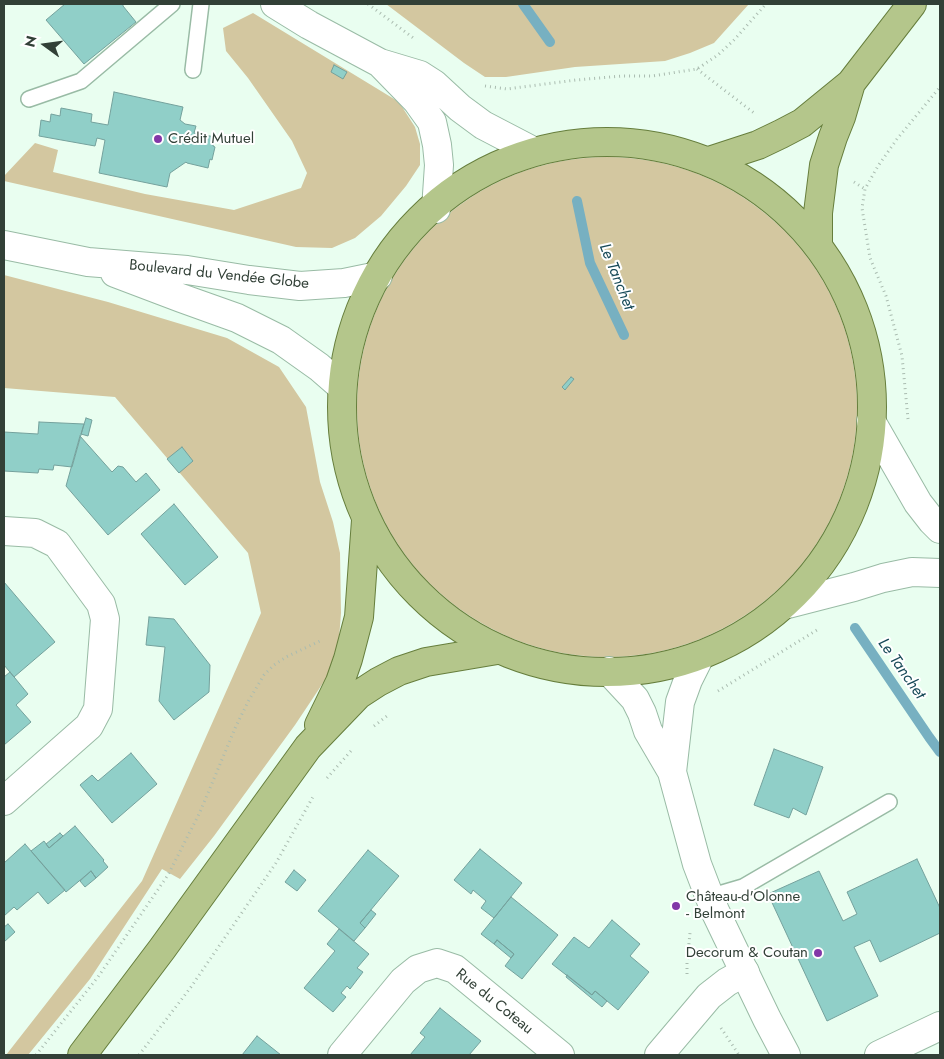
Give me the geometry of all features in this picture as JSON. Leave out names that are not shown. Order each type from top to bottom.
[{"type":"main road","points":[[709,161],[758,145],[802,122],[852,83],[912,4]]},
{"type":"main road","points":[[818,246],[818,213],[824,165],[852,83]]},
{"type":"main road","points":[[603,138],[676,148],[709,161],[740,178],[768,198],[794,221],[818,246],[842,285],[860,328],[869,374],[871,421],[866,462],[854,502],[836,540],[812,575],[784,605],[758,627],[731,645],[698,660],[638,671],[609,671],[551,665],[496,650],[455,628],[418,598],[388,561],[366,520],[350,476],[342,432],[342,387],[348,348],[359,310],[378,276],[415,230],[465,184],[496,164],[531,150],[568,142],[603,138]]},
{"type":"main road","points":[[308,747],[340,682],[354,640],[359,617],[366,520]]},
{"type":"main road","points":[[82,1055],[308,747],[358,695],[398,671],[426,662],[496,650]]},
{"type":"street","points":[[275,4],[316,29],[380,63],[420,75],[434,84],[460,108],[483,125],[531,150]]},
{"type":"street","points":[[380,63],[417,101],[432,122],[439,166],[436,210]]},
{"type":"street","name":"Boulevard du Vendée Globe","points":[[4,245],[88,262],[187,270],[300,286],[344,283],[378,276]]},
{"type":"street","name":"Boulevard du Vendée Globe","points":[[88,262],[236,318],[281,340],[319,367],[342,387]]},
{"type":"street","points":[[871,421],[918,503],[940,529]]},
{"type":"street","points":[[4,530],[35,533],[58,544],[101,604],[104,620],[98,709],[89,726],[4,801]]},
{"type":"street","points":[[784,605],[912,572],[940,573]]},
{"type":"street","points":[[672,772],[680,702],[698,660]]},
{"type":"street","points":[[609,671],[635,700],[648,731],[672,772],[696,864],[709,897],[786,1055]]},
{"type":"street","name":"Rue du Coteau","points":[[342,1055],[402,981],[418,968],[436,963],[455,969],[560,1055]]},
{"type":"street","points":[[659,1055],[709,996],[727,982],[745,972]]},
{"type":"street","points":[[879,1055],[940,1026]]},
{"type":"lane","points":[[29,99],[81,81],[172,4]]},
{"type":"lane","points":[[193,70],[201,4]]},
{"type":"lane","points":[[709,897],[743,887],[889,802]]},
{"type":"path","points":[[368,4],[421,44]]},
{"type":"path","points":[[480,84],[507,90],[576,80],[622,76],[652,76],[698,69],[718,55],[735,39],[766,4]]},
{"type":"path","points":[[908,420],[902,356],[886,296],[870,258],[862,208],[865,189],[878,166],[897,139],[940,87]]},
{"type":"path","points":[[715,693],[817,630]]},
{"type":"path","points":[[36,1055],[98,977],[168,875],[200,812],[236,726],[264,675],[286,657],[322,641]]},
{"type":"path","points":[[371,729],[389,714]]},
{"type":"path","points":[[326,779],[351,750]]},
{"type":"path","points":[[139,1055],[192,987],[276,862],[314,795]]},
{"type":"shaded area","points":[[386,4],[749,4],[714,43],[665,61],[575,67],[506,77],[485,77]]},
{"type":"shaded area","points":[[253,13],[399,102],[415,127],[420,144],[420,165],[406,186],[381,216],[355,238],[332,248],[296,247],[4,181],[4,176],[35,143],[58,150],[53,172],[145,194],[234,210],[301,188],[307,173],[292,141],[248,78],[226,51],[223,28]]},
{"type":"shaded area","points":[[607,157],[656,162],[703,176],[746,199],[784,230],[815,268],[838,311],[852,358],[857,407],[852,456],[838,503],[815,546],[784,584],[746,615],[703,638],[656,652],[607,657],[558,652],[511,638],[468,615],[430,584],[399,546],[376,503],[362,456],[357,407],[362,358],[376,311],[399,268],[430,230],[468,199],[511,176],[558,162]]},
{"type":"shaded area","points":[[4,275],[108,302],[227,338],[279,367],[306,407],[320,482],[333,522],[340,553],[341,613],[339,639],[327,677],[295,725],[214,836],[180,879],[162,869],[90,979],[28,1055],[6,1055],[142,881],[261,613],[248,553],[115,397],[4,388]]},
{"type":"building","points":[[65,4],[123,4],[136,22],[84,64],[46,20]]},
{"type":"building","points":[[334,65],[347,72],[343,79],[331,72]]},
{"type":"building","name":"Crédit Mutuel","points":[[114,92],[183,107],[180,120],[185,124],[196,126],[194,133],[215,137],[213,146],[215,147],[208,168],[186,162],[170,173],[167,187],[99,173],[105,140],[97,138],[95,146],[39,136],[41,120],[50,122],[51,114],[60,116],[61,108],[92,114],[91,122],[108,125]]},
{"type":"building","points":[[571,377],[574,379],[565,390],[562,387]]},
{"type":"building","points":[[86,418],[92,420],[88,436],[81,434]]},
{"type":"building","points":[[39,422],[84,424],[72,467],[54,465],[53,470],[39,469],[38,473],[4,471],[4,432],[38,434]]},
{"type":"building","points":[[80,436],[112,472],[118,466],[123,467],[136,482],[146,473],[160,490],[108,535],[66,486]]},
{"type":"building","points":[[182,447],[193,461],[179,473],[167,459]]},
{"type":"building","points":[[174,504],[218,557],[185,585],[141,534]]},
{"type":"building","points":[[4,582],[55,642],[14,677],[4,665]]},
{"type":"building","points":[[149,617],[174,619],[210,665],[209,692],[174,720],[159,701],[165,647],[146,645]]},
{"type":"building","points":[[10,672],[28,694],[16,705],[31,722],[4,745],[4,677]]},
{"type":"building","points":[[774,749],[823,767],[806,815],[793,808],[789,818],[754,805]]},
{"type":"building","points":[[131,753],[157,784],[112,823],[80,785],[92,775],[98,781]]},
{"type":"building","points":[[75,826],[108,867],[96,878],[91,871],[66,892],[31,851],[44,841],[49,848]]},
{"type":"building","points":[[60,833],[63,836],[49,848],[46,844]]},
{"type":"building","points":[[25,844],[65,890],[48,904],[38,892],[17,910],[14,907],[4,916],[4,863]]},
{"type":"building","points":[[480,849],[522,883],[494,918],[481,908],[486,901],[473,890],[471,894],[454,880]]},
{"type":"building","points":[[368,850],[399,876],[360,923],[365,928],[354,941],[318,911]]},
{"type":"building","points":[[917,859],[940,908],[940,933],[880,962],[870,940],[854,947],[878,996],[827,1021],[768,894],[819,871],[843,921],[857,914],[847,892]]},
{"type":"building","points":[[294,870],[306,880],[297,891],[285,882]]},
{"type":"building","points":[[91,871],[96,878],[85,887],[80,881]]},
{"type":"building","points":[[511,897],[558,935],[522,979],[505,966],[514,954],[497,940],[494,944],[481,934]]},
{"type":"building","points":[[371,910],[376,914],[365,928],[360,923]]},
{"type":"building","points":[[612,920],[640,944],[630,956],[649,972],[618,1010],[595,991],[592,995],[552,964],[574,937],[589,948]]},
{"type":"building","points":[[8,924],[15,932],[4,942],[4,927]]},
{"type":"building","points":[[339,929],[369,954],[357,968],[363,972],[350,989],[347,986],[341,993],[346,997],[333,1012],[304,988],[335,951],[327,944]]},
{"type":"building","points":[[497,940],[514,954],[511,958],[494,944]]},
{"type":"building","points":[[567,975],[592,995],[595,991],[607,1001],[602,1007],[566,977]]},
{"type":"building","points":[[440,1008],[481,1041],[469,1055],[410,1055],[425,1037],[420,1033]]},
{"type":"building","points":[[257,1036],[281,1055],[242,1055]]},
{"type":"waterway","name":"Le Tanchet","points":[[523,4],[550,42]]},
{"type":"waterway","name":"Le Tanchet","points":[[577,201],[590,263],[624,335]]},
{"type":"waterway","name":"Le Tanchet","points":[[855,628],[940,752]]},
{"type":"place","name":"Crédit Mutuel","points":[[158,139]]},
{"type":"place","name":"Château-d'Olonne - Belmont","points":[[676,906]]},
{"type":"place","name":"Decorum & Coutan","points":[[818,953]]}]
